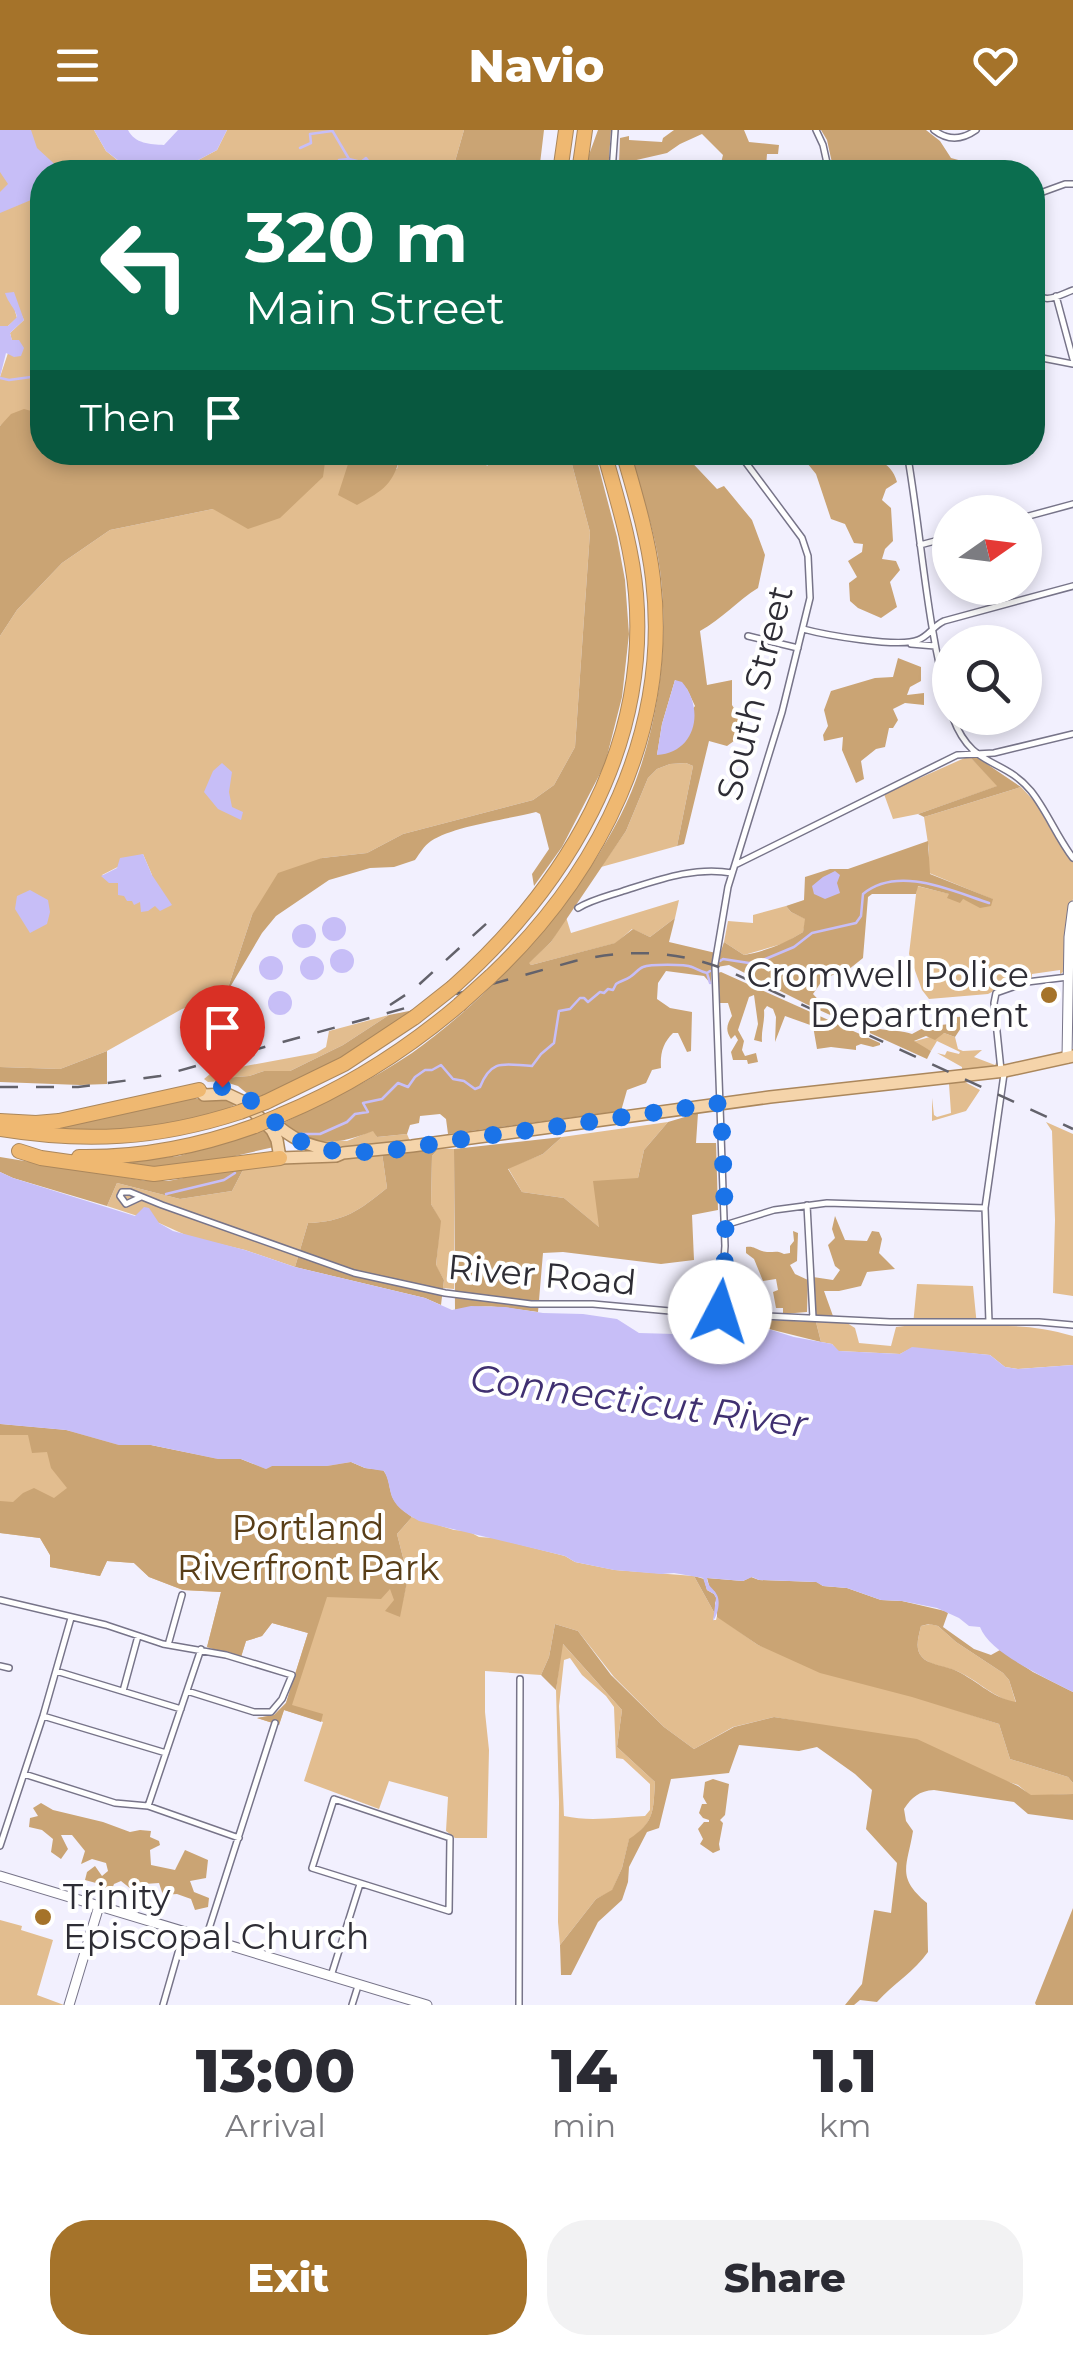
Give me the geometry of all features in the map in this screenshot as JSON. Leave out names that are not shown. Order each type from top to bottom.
[{"type":"highway","points":[[562,160],[566,130]]},
{"type":"highway","points":[[580,160],[584,130]]},
{"type":"highway","points":[[0,1129],[75,1138],[120,1138],[178,1129],[240,1112],[344,1064],[415,1017],[453,987],[506,935],[558,868],[596,806],[623,735],[636,666],[636,599],[629,546],[607,465]]},
{"type":"highway","points":[[0,1148],[79,1157],[131,1156],[184,1148],[282,1115],[332,1092],[396,1053],[491,976],[547,916],[588,857],[620,799],[644,730],[654,664],[655,596],[647,542],[626,465]]},
{"type":"highway","points":[[0,1121],[59,1121],[199,1090]]},
{"type":"highway","points":[[18,1151],[38,1158],[154,1174],[280,1158]]},
{"type":"main road","points":[[199,1090],[204,1095],[230,1094],[245,1104],[272,1130],[280,1158],[297,1158],[1003,1071],[1070,1057],[1068,977],[1073,906]]},
{"type":"main road","points":[[199,1090],[221,1087],[238,1092],[280,1129],[302,1142],[343,1153]]},
{"type":"main road","points":[[297,1158],[302,1142]]},
{"type":"main road","points":[[0,1876],[426,2005]]},
{"type":"main road","points":[[69,2005],[99,1906]]},
{"type":"street","points":[[613,160],[615,130]]},
{"type":"street","points":[[816,130],[826,160]]},
{"type":"street","points":[[934,130],[955,138],[976,130]]},
{"type":"street","points":[[1045,191],[1073,184]]},
{"type":"street","points":[[1045,299],[1073,290]]},
{"type":"street","points":[[1045,358],[1073,361],[1056,296]]},
{"type":"street","name":"South Street","points":[[720,1312],[725,1226],[715,966],[720,925],[810,598],[808,556],[802,538],[748,465]]},
{"type":"street","points":[[904,643],[924,638],[932,628],[909,465]]},
{"type":"street","points":[[1042,512],[1073,504]]},
{"type":"street","points":[[920,545],[932,542]]},
{"type":"street","points":[[937,625],[1073,586]]},
{"type":"street","points":[[803,629],[932,646]]},
{"type":"street","points":[[748,636],[798,648]]},
{"type":"street","points":[[578,908],[674,876],[733,869],[949,758],[1012,749],[1073,734]]},
{"type":"street","points":[[960,735],[976,753],[1026,786],[1073,858]]},
{"type":"street","points":[[949,758],[958,750],[960,735]]},
{"type":"street","points":[[740,849],[755,855]]},
{"type":"street","points":[[989,1322],[986,1208],[1003,1071],[996,993],[1026,982],[1068,977]]},
{"type":"street","name":"River Road","points":[[141,1198],[328,1264],[402,1284],[531,1304],[919,1324],[1073,1325]]},
{"type":"street","points":[[725,1226],[774,1210],[846,1202],[986,1208]]},
{"type":"street","points":[[807,1205],[813,1318]]},
{"type":"street","points":[[168,1645],[182,1595]]},
{"type":"street","points":[[0,1600],[292,1675],[282,1699],[271,1712],[254,1712],[187,1691]]},
{"type":"street","points":[[0,1846],[71,1618]]},
{"type":"street","points":[[123,1691],[138,1636]]},
{"type":"street","points":[[148,1806],[201,1649]]},
{"type":"street","points":[[0,1666],[9,1668]]},
{"type":"street","points":[[56,1671],[181,1709]]},
{"type":"street","points":[[519,2005],[520,1679]]},
{"type":"street","points":[[43,1716],[166,1753]]},
{"type":"street","points":[[206,1938],[275,1723]]},
{"type":"street","points":[[24,1774],[116,1803],[148,1806],[239,1838]]},
{"type":"street","points":[[334,1799],[450,1838],[449,1911],[360,1884],[312,1868],[334,1799]]},
{"type":"street","points":[[332,1976],[360,1884]]},
{"type":"street","points":[[163,2005],[184,1932]]},
{"type":"street","points":[[352,2005],[359,1984]]},
{"type":"green space","points":[[0,130],[94,130],[106,151],[117,160],[30,160],[30,411],[19,412],[0,426],[0,377],[12,341],[10,333],[24,320],[19,310],[8,326],[0,326]]},
{"type":"green space","points":[[227,130],[464,130],[455,160],[198,160],[217,150]]},
{"type":"green space","points":[[464,130],[544,130],[540,160],[455,160]]},
{"type":"green space","points":[[598,130],[611,130],[609,160],[587,160]]},
{"type":"green space","points":[[674,130],[744,130],[749,142],[779,145],[778,154],[767,154],[767,160],[722,160],[723,155],[702,134],[667,153],[619,160],[620,138],[662,142]]},
{"type":"green space","points":[[821,130],[926,130],[940,141],[951,158],[958,160],[831,160]]},
{"type":"green space","points":[[30,411],[30,465],[325,465],[323,477],[280,518],[248,529],[213,509],[110,530],[62,563],[17,610],[0,636],[0,426],[11,414]]},
{"type":"green space","points":[[317,465],[397,469],[398,465],[572,465],[590,532],[575,747],[554,785],[533,800],[403,834],[367,853],[322,858],[252,915],[226,994],[182,1009],[107,1051],[60,1069],[0,1067],[0,636],[17,610],[62,563],[110,530],[213,509]],"holes":[[[143,854],[152,875],[119,890],[118,883],[102,875]]]},
{"type":"green space","points":[[348,465],[397,465],[386,485],[357,505],[338,495]]},
{"type":"green space","points":[[572,465],[598,465],[625,580],[629,634],[622,697],[605,764],[562,847],[534,886],[532,874],[549,849],[540,814],[467,827],[441,836],[426,845],[415,860],[329,880],[276,916],[226,994],[252,915],[278,873],[322,858],[367,853],[403,834],[533,800],[554,785],[575,747],[590,532]]},
{"type":"green space","points":[[633,465],[694,465],[717,489],[724,486],[752,520],[765,555],[758,588],[700,631],[707,685],[732,680],[732,705],[745,733],[727,746],[709,741],[684,844],[677,846],[693,766],[670,764],[648,778],[626,831],[551,942],[529,963],[615,943],[633,929],[650,937],[675,918],[669,942],[720,954],[724,942],[744,955],[767,949],[803,932],[805,919],[786,906],[804,900],[805,877],[830,869],[848,869],[928,841],[930,874],[993,899],[991,906],[980,908],[963,899],[960,903],[947,898],[949,894],[918,886],[916,894],[872,894],[868,897],[863,958],[848,970],[824,978],[813,994],[837,1014],[856,1023],[912,1034],[925,1027],[957,1023],[957,1017],[992,1014],[993,1024],[961,1028],[955,1037],[944,1033],[935,1040],[926,1036],[914,1041],[931,1051],[927,1059],[729,965],[711,968],[711,984],[704,976],[666,971],[658,983],[657,999],[670,1008],[692,1012],[691,1051],[687,1052],[678,1033],[673,1033],[663,1049],[661,1068],[652,1070],[646,1083],[627,1090],[621,1111],[448,1134],[446,1119],[440,1114],[420,1116],[419,1123],[410,1125],[407,1134],[377,1137],[373,1131],[328,1141],[284,1128],[285,1122],[366,1081],[445,1028],[542,931],[597,856],[636,780],[657,703],[663,650],[663,596],[651,526]],"holes":[[[675,680],[687,689],[695,706],[657,755]]]},
{"type":"green space","points":[[809,465],[886,465],[894,475],[897,482],[886,489],[882,500],[891,508],[893,541],[882,559],[896,561],[900,570],[890,582],[897,607],[881,618],[850,601],[849,583],[857,577],[848,561],[862,552],[863,544],[854,543],[845,524],[831,519],[816,474]]},
{"type":"green space","points":[[898,658],[921,667],[921,681],[910,687],[907,695],[924,693],[924,705],[905,703],[893,709],[898,720],[889,728],[885,747],[861,761],[864,779],[856,783],[842,750],[843,737],[824,741],[828,726],[824,710],[831,691],[893,677]]},
{"type":"green space","points":[[969,756],[998,786],[893,819],[884,794]]},
{"type":"green space","points":[[969,756],[975,756],[1021,787],[924,817],[918,814],[997,786]]},
{"type":"green space","points":[[686,763],[693,766],[677,846],[601,867],[626,831],[648,778],[657,769]]},
{"type":"green space","points":[[1021,787],[1036,803],[1073,862],[1065,971],[1032,974],[1032,978],[988,994],[929,999],[909,954],[917,886],[977,904],[992,899],[929,873],[924,817]]},
{"type":"green space","points":[[679,900],[675,918],[650,937],[632,929],[616,943],[528,963],[551,942],[566,917],[571,933]]},
{"type":"green space","points":[[786,906],[806,919],[803,932],[785,943],[744,955],[724,942],[728,921],[753,923],[753,915]]},
{"type":"green space","points":[[721,972],[880,1045],[861,1044],[856,1050],[817,1049],[813,1026],[785,1016],[775,1042],[776,1017],[767,1006],[762,1042],[754,1040],[758,1024],[754,995],[749,997],[738,1030],[745,1056],[756,1053],[758,1062],[733,1060],[731,1052],[738,1040],[735,1035],[731,1039],[728,1033],[732,1016],[728,1003],[720,1003]]},
{"type":"green space","points":[[414,1010],[338,1061],[255,1100],[238,1086],[222,1081],[264,1071],[290,1071],[343,1045],[389,1015]]},
{"type":"green space","points":[[389,1015],[343,1045],[290,1071],[264,1071],[222,1081],[204,1079],[224,1070],[316,1053],[326,1047],[329,1031]]},
{"type":"green space","points":[[944,1033],[955,1037],[958,1049],[982,1050],[974,1057],[995,1065],[997,1061],[997,1067],[962,1070],[937,1053],[960,1052],[937,1041],[931,1051],[912,1042]]},
{"type":"green space","points":[[107,1051],[107,1084],[0,1082],[0,1067],[60,1069]]},
{"type":"green space","points":[[961,1080],[980,1090],[966,1111],[932,1121],[932,1098],[934,1115],[951,1113],[947,1083]]},
{"type":"green space","points":[[192,1097],[239,1103],[176,1123],[111,1130],[67,1131],[64,1127],[66,1124]]},
{"type":"green space","points":[[698,1113],[696,1143],[716,1143],[718,1210],[692,1215],[694,1260],[661,1264],[543,1253],[538,1312],[486,1307],[455,1310],[454,1149],[562,1137],[543,1154],[508,1169],[522,1192],[564,1198],[599,1227],[593,1181],[638,1178],[644,1150],[668,1122]]},
{"type":"green space","points":[[668,1122],[644,1150],[638,1178],[600,1228],[564,1198],[522,1192],[508,1168],[543,1154],[562,1137]]},
{"type":"green space","points":[[1046,1122],[1073,1134],[1073,1296],[1053,1293],[1052,1131]]},
{"type":"green space","points":[[266,1128],[274,1147],[169,1169],[112,1163],[179,1156]]},
{"type":"green space","points":[[374,1130],[377,1137],[407,1134],[410,1141],[343,1147],[304,1137],[347,1141]]},
{"type":"green space","points":[[439,1148],[454,1149],[454,1289],[443,1288],[444,1280],[436,1266],[440,1221],[431,1204],[432,1156]]},
{"type":"green space","points":[[439,1148],[432,1156],[431,1204],[441,1221],[436,1265],[444,1280],[441,1305],[295,1267],[308,1223],[351,1213],[387,1188],[382,1153]]},
{"type":"green space","points":[[382,1153],[387,1188],[351,1213],[308,1223],[295,1267],[190,1237],[107,1206],[117,1183],[180,1199],[232,1191],[245,1166]]},
{"type":"green space","points":[[0,1157],[147,1181],[168,1181],[245,1166],[232,1191],[180,1199],[117,1183],[107,1206],[13,1178],[0,1172]]},
{"type":"green space","points":[[835,1216],[845,1240],[867,1241],[872,1231],[879,1232],[879,1253],[895,1269],[867,1272],[861,1286],[824,1291],[833,1316],[816,1316],[813,1277],[833,1280],[840,1270],[828,1245],[835,1238]]},
{"type":"green space","points":[[793,1231],[798,1233],[797,1261],[790,1265],[795,1274],[808,1280],[807,1312],[783,1314],[783,1308],[776,1308],[776,1279],[763,1281],[746,1247],[790,1253]]},
{"type":"green space","points":[[917,1284],[973,1286],[977,1326],[1025,1327],[1073,1336],[1073,1365],[1018,1369],[1005,1367],[990,1355],[912,1348],[900,1354],[838,1351],[832,1344],[821,1342],[816,1322],[847,1323],[855,1328],[859,1343],[891,1346],[896,1327],[913,1325]]},
{"type":"green space","points":[[768,1320],[816,1322],[821,1342],[765,1328]]},
{"type":"green space","points":[[0,1424],[66,1430],[249,1464],[351,1462],[397,1503],[391,1532],[399,1617],[408,1577],[397,1534],[412,1517],[565,1556],[575,1562],[615,1570],[694,1576],[715,1614],[713,1620],[717,1616],[758,1645],[999,1724],[1010,1759],[1068,1777],[1073,1783],[1073,1794],[1031,1796],[1018,1785],[843,1729],[774,1717],[733,1727],[694,1749],[664,1727],[614,1677],[578,1631],[555,1624],[541,1675],[485,1671],[489,1750],[487,1838],[455,1838],[446,1831],[448,1797],[389,1781],[379,1809],[304,1781],[323,1722],[284,1710],[279,1725],[257,1718],[274,1715],[286,1703],[308,1633],[272,1623],[262,1636],[246,1641],[241,1657],[207,1647],[221,1592],[183,1590],[149,1577],[134,1563],[107,1561],[100,1576],[50,1567],[50,1555],[40,1538],[0,1533]]},
{"type":"green space","name":"Portland Riverfront Park","points":[[0,1424],[66,1430],[119,1445],[151,1445],[218,1459],[241,1459],[266,1469],[351,1462],[383,1470],[396,1503],[412,1517],[397,1534],[408,1577],[400,1617],[385,1611],[394,1600],[390,1589],[381,1599],[327,1597],[292,1705],[323,1714],[321,1722],[284,1710],[279,1725],[257,1718],[274,1715],[286,1703],[308,1633],[272,1623],[262,1636],[246,1641],[241,1657],[207,1647],[221,1592],[183,1590],[149,1577],[134,1563],[107,1561],[100,1576],[50,1567],[50,1555],[40,1538],[0,1533],[0,1501],[13,1502],[34,1488],[54,1498],[67,1488],[51,1468],[47,1452],[32,1453],[28,1435],[0,1435]]},
{"type":"green space","points":[[694,1576],[704,1579],[707,1590],[717,1599],[715,1614]]},
{"type":"green space","points":[[707,1578],[817,1582],[881,1600],[945,1611],[948,1613],[943,1627],[974,1649],[991,1655],[1000,1650],[1073,1692],[1073,1783],[1068,1777],[1010,1759],[999,1724],[820,1673],[758,1645],[717,1617],[717,1599]],"holes":[[[921,1626],[938,1626],[1003,1673],[1016,1702],[922,1657],[918,1646]]]},
{"type":"green space","points":[[555,1624],[578,1631],[611,1675],[664,1727],[694,1749],[734,1727],[774,1717],[917,1739],[1031,1795],[1073,1794],[1073,1820],[1028,1814],[1014,1802],[934,1790],[913,1798],[904,1809],[913,1831],[906,1871],[911,1886],[927,1903],[928,1952],[877,2002],[860,2000],[845,2005],[862,1984],[874,1910],[891,1913],[897,1863],[866,1829],[872,1790],[817,1747],[799,1751],[739,1745],[729,1773],[671,1779],[659,1828],[647,1832],[629,1867],[622,1900],[598,1922],[571,1975],[561,1975],[560,1945],[596,1899],[612,1890],[629,1839],[651,1815],[655,1782],[617,1747],[622,1710],[563,1644],[556,1690],[541,1675]]},
{"type":"green space","points":[[930,1624],[1003,1673],[1016,1703],[922,1657],[918,1646],[921,1626]]},
{"type":"green space","points":[[562,1643],[622,1710],[617,1747],[655,1782],[651,1815],[629,1840],[612,1891],[596,1899],[560,1945],[558,1922],[556,1690]],"holes":[[[570,1658],[614,1707],[616,1758],[623,1759],[650,1784],[650,1810],[645,1816],[564,1816],[559,1706],[564,1660]]]},
{"type":"green space","points":[[713,1779],[729,1784],[725,1815],[720,1820],[720,1850],[713,1853],[700,1844],[703,1839],[698,1829],[709,1822],[699,1813],[702,1804],[707,1804],[703,1797],[705,1782]]},
{"type":"green space","points":[[41,1803],[130,1832],[151,1831],[150,1837],[160,1845],[150,1850],[151,1865],[175,1870],[185,1850],[208,1860],[206,1878],[190,1881],[194,1892],[209,1898],[208,1907],[195,1910],[191,1899],[163,1895],[159,1883],[144,1884],[136,1893],[121,1881],[114,1884],[110,1894],[103,1895],[96,1883],[85,1880],[87,1872],[95,1866],[102,1876],[108,1871],[106,1863],[92,1859],[81,1864],[85,1851],[72,1835],[61,1835],[68,1849],[61,1859],[51,1852],[53,1839],[42,1830],[29,1827],[30,1818],[38,1816],[33,1808]]},
{"type":"green space","points":[[1073,1908],[1073,2005],[1036,2005],[1035,2003]]},
{"type":"green space","points":[[0,1920],[53,1940],[37,1995],[64,2005],[0,2005]]},
{"type":"water","points":[[0,130],[31,130],[37,148],[50,160],[30,160],[30,200],[0,213],[0,192],[8,184],[0,172]]},
{"type":"water","points":[[94,130],[128,130],[139,141],[164,145],[178,130],[227,130],[217,150],[198,160],[118,160],[106,151]]},
{"type":"water","points":[[14,292],[24,320],[10,333],[12,340],[19,340],[24,348],[21,356],[6,353],[0,377],[0,326],[8,326],[17,317],[5,293]]},
{"type":"water","points":[[675,680],[682,682],[689,693],[693,728],[681,747],[657,755],[662,724]]},
{"type":"water","points":[[222,763],[232,772],[229,792],[232,807],[243,812],[241,820],[218,809],[204,792],[213,771]]},
{"type":"water","points":[[143,854],[172,905],[160,911],[155,906],[141,912],[140,902],[134,905],[118,895],[118,883],[109,883],[101,876],[117,868],[120,858]]},
{"type":"water","points":[[835,871],[840,875],[840,893],[825,899],[814,894],[812,886]]},
{"type":"water","points":[[30,890],[48,900],[50,912],[47,924],[30,933],[15,909],[17,896]]},
{"type":"water","points":[[334,917],[343,920],[343,938],[334,941],[325,938],[322,929],[325,920]]},
{"type":"water","points":[[304,924],[313,927],[313,945],[304,948],[295,945],[292,936],[295,927]]},
{"type":"water","points":[[342,949],[351,952],[351,970],[342,973],[333,970],[330,961],[333,952]]},
{"type":"water","points":[[271,956],[280,959],[280,977],[271,980],[262,977],[259,968],[262,959]]},
{"type":"water","points":[[312,956],[321,959],[321,977],[312,980],[303,977],[300,968],[303,959]]},
{"type":"water","points":[[280,991],[289,994],[289,1012],[280,1015],[271,1012],[268,1003],[271,994]]},
{"type":"water","name":"Connecticut River","points":[[0,1172],[135,1216],[144,1207],[149,1208],[159,1223],[173,1231],[295,1267],[425,1298],[452,1310],[505,1307],[583,1314],[617,1319],[639,1333],[746,1336],[765,1328],[832,1344],[839,1351],[900,1354],[912,1347],[990,1355],[1005,1367],[1018,1369],[1073,1365],[1073,1692],[1007,1656],[980,1627],[969,1626],[937,1608],[881,1600],[816,1582],[707,1578],[718,1598],[713,1621],[716,1598],[707,1590],[703,1578],[614,1570],[419,1521],[394,1501],[384,1471],[351,1462],[266,1469],[241,1459],[218,1459],[151,1445],[119,1445],[66,1430],[0,1424]]},
{"type":"waterway","points":[[332,130],[353,160]]},
{"type":"waterway","points":[[300,148],[311,143],[310,134],[332,131]]},
{"type":"waterway","points":[[339,160],[349,159]]},
{"type":"waterway","points":[[364,160],[368,160]]},
{"type":"waterway","points":[[0,378],[30,377]]},
{"type":"waterway","points":[[720,961],[763,960],[794,947],[812,933],[856,923],[861,916],[863,894],[892,881],[925,883],[989,903]]},
{"type":"waterway","points":[[300,1134],[320,1134],[355,1114],[368,1112],[363,1103],[382,1099],[398,1083],[408,1087],[425,1070],[441,1065],[453,1079],[475,1089],[495,1067],[532,1066],[554,1043],[559,1011],[570,1009],[580,998],[588,1002],[600,992],[613,990],[643,967],[682,965],[707,973]]},
{"type":"waterway","points":[[710,971],[710,983]]},
{"type":"waterway","points":[[166,1194],[224,1180],[235,1173]]},
{"type":"railway","points":[[390,1005],[413,990],[487,923]]},
{"type":"railway","points":[[0,1087],[78,1087],[160,1076],[575,961],[650,953],[724,969],[1073,1129]]},
{"type":"place","name":"Cromwell Police Department","points":[[1049,995]]},
{"type":"place","name":"Trinity Episcopal Church","points":[[43,1917]]},
{"type":"route","points":[[222,1087],[243,1095],[296,1139],[343,1153],[721,1103],[726,1246],[720,1312]]}]
